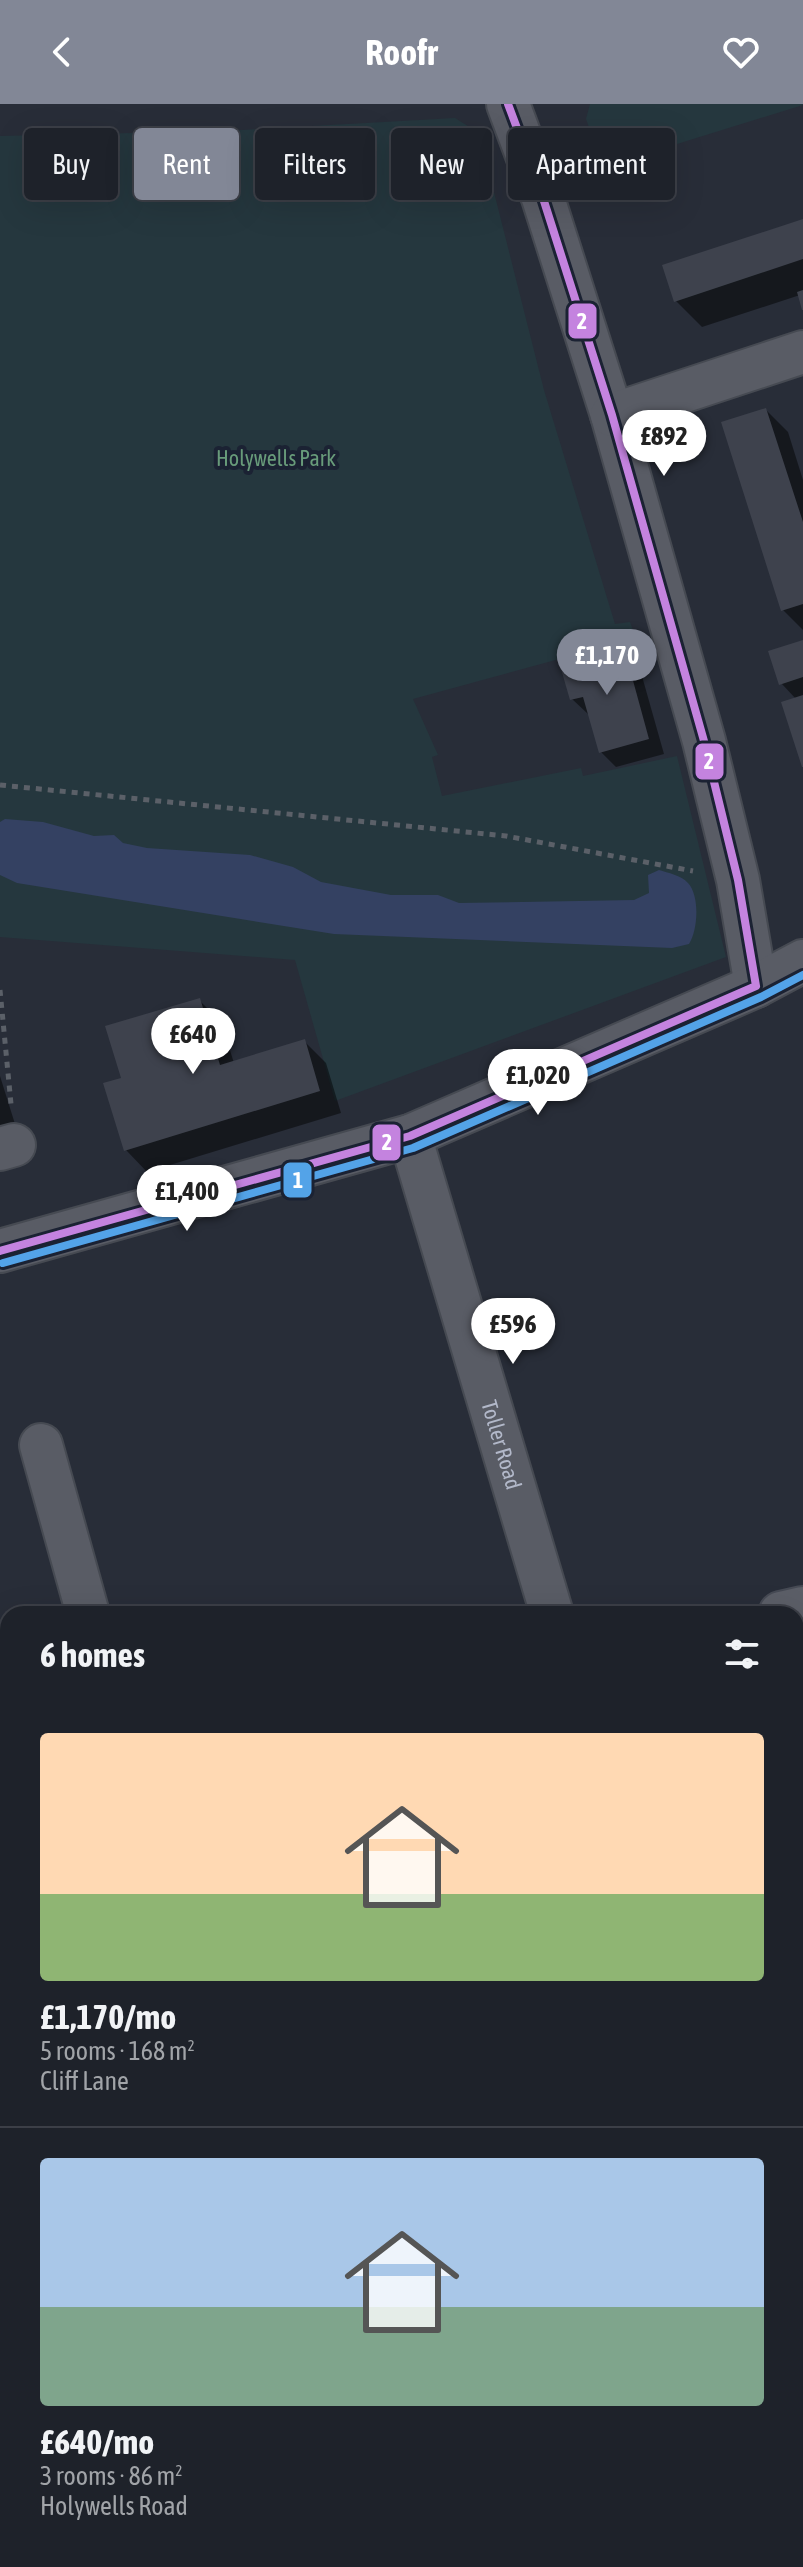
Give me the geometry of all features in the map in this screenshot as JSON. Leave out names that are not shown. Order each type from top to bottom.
[{"type":"street","points":[[508,104],[543,198],[612,415],[704,741],[738,880],[756,986]]},
{"type":"street","points":[[612,415],[803,352]]},
{"type":"street","points":[[0,1251],[410,1136],[756,986],[803,961]]},
{"type":"street","name":"Toller Road","points":[[410,1136],[550,1606]]},
{"type":"street","points":[[41,1445],[86,1606]]},
{"type":"path","points":[[0,785],[506,836],[738,880]]},
{"type":"green space","points":[[590,104],[803,104],[675,145],[675,128],[589,128],[586,119]]},
{"type":"green space","name":"Holywells Park","points":[[455,118],[471,128],[391,128],[391,200],[492,200],[492,184],[544,390],[615,624],[630,622],[636,638],[413,699],[438,755],[432,757],[442,796],[581,768],[583,776],[677,756],[726,957],[335,1101],[295,960],[0,937],[0,136],[24,135],[24,200],[118,200],[118,133],[134,133],[134,200],[239,200],[239,130],[255,129],[255,200],[375,200],[375,128],[277,128]]},
{"type":"water","points":[[5,819],[43,822],[94,836],[114,835],[123,843],[147,848],[250,855],[293,867],[321,882],[391,895],[438,895],[459,903],[634,900],[649,893],[648,875],[659,870],[688,883],[696,904],[696,922],[689,944],[672,948],[334,934],[17,883],[0,875],[0,822]]},
{"type":"building","points":[[803,219],[803,259],[674,302],[662,265]]},
{"type":"building","points":[[803,290],[803,310],[802,310],[797,292]]},
{"type":"building","points":[[766,408],[803,522],[803,604],[781,611],[721,422]]},
{"type":"building","points":[[803,640],[803,677],[779,685],[768,651]]},
{"type":"building","points":[[623,644],[649,739],[599,753],[583,697],[570,700],[559,662]]},
{"type":"building","points":[[803,695],[803,767],[802,767],[781,702]]},
{"type":"building","points":[[200,998],[220,1065],[305,1039],[320,1091],[124,1151],[103,1083],[121,1078],[105,1026]]},
{"type":"transit line","name":"2","points":[[508,104],[543,198],[612,415],[704,741],[738,880],[756,986]]},
{"type":"transit line","name":"1","points":[[3,1263],[413,1148],[761,997],[803,975]]},
{"type":"transit line","name":"2","points":[[0,1251],[410,1136],[756,986]]}]
